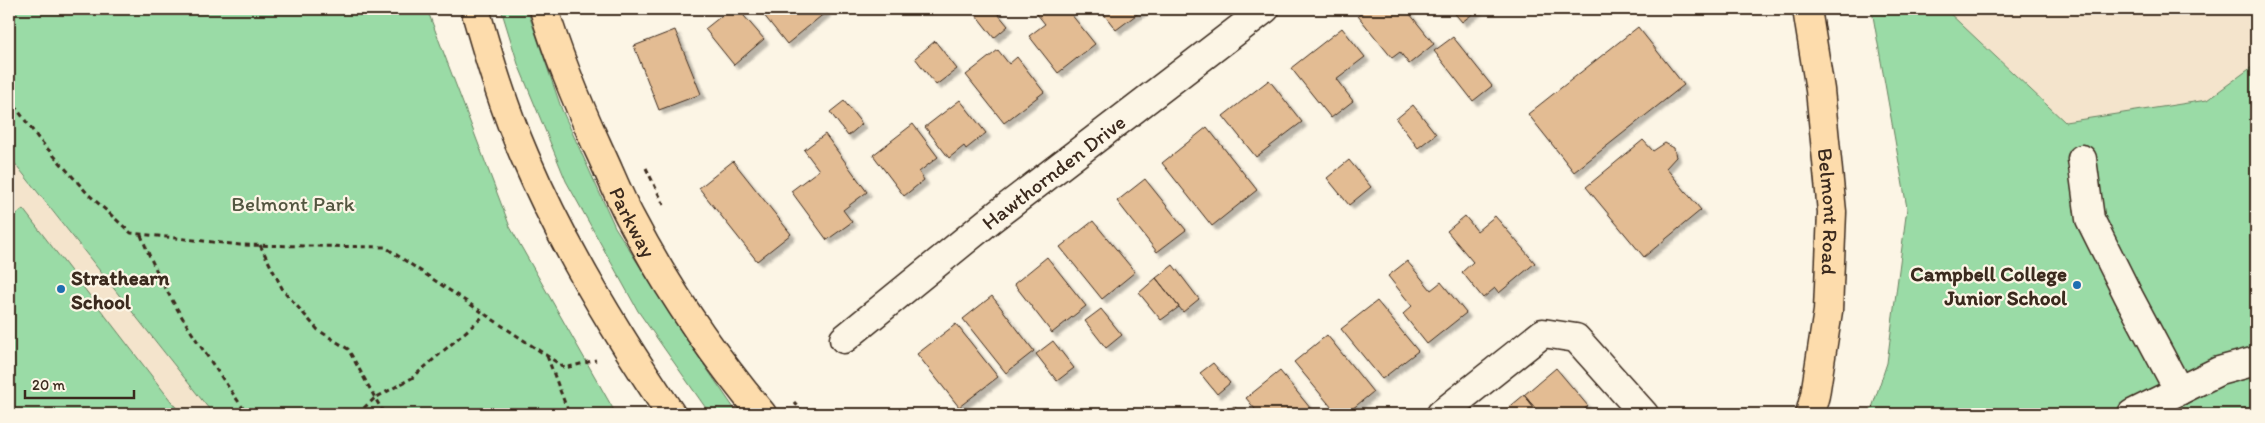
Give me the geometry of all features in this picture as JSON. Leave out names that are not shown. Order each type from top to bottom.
[{"type":"main road","points":[[475,9],[492,65],[524,155],[569,250],[627,348],[671,414]]},
{"type":"main road","name":"Parkway","points":[[544,9],[553,39],[587,123],[631,219],[683,308],[737,384],[762,414]]},
{"type":"main road","name":"Belmont Road","points":[[1807,9],[1820,90],[1832,212],[1828,311],[1815,395],[1810,414]]},
{"type":"street","name":"Hawthornden Drive","points":[[844,339],[990,220],[1265,9]]},
{"type":"street","points":[[2082,159],[2090,219],[2179,391]]},
{"type":"street","points":[[1441,414],[1543,333],[1576,338],[1644,414]]},
{"type":"street","points":[[2132,414],[2219,371],[2256,361]]},
{"type":"path","points":[[9,98],[38,138],[88,194],[131,234],[260,245],[385,247],[565,368],[600,359]]},
{"type":"path","points":[[644,165],[664,206]]},
{"type":"path","points":[[141,235],[150,257],[193,337],[247,414]]},
{"type":"path","points":[[260,245],[283,290],[318,330],[348,349],[384,414]]},
{"type":"path","points":[[357,414],[375,398],[412,378],[485,315]]},
{"type":"path","points":[[546,356],[569,414]]},
{"type":"path","points":[[789,395],[805,414]]},
{"type":"shaded area","name":"Campbell College Junior School","points":[[1870,9],[2256,9],[2256,414],[1870,414],[1887,363],[1907,208],[1873,16]]},
{"type":"shaded area","name":"Strathearn School","points":[[12,161],[213,414],[9,414],[9,164]]},
{"type":"green space","name":"Belmont Park","points":[[9,9],[427,9],[510,227],[616,414],[213,414],[13,161],[9,164]]},
{"type":"green space","points":[[501,9],[527,9],[562,110],[615,227],[676,324],[738,414],[710,414],[638,311],[566,181],[518,64]]},
{"type":"green space","name":"Campbell College Junior School","points":[[1870,9],[1945,9],[2065,122],[2207,100],[2256,64],[2256,414],[1870,414],[1887,363],[1907,208],[1873,16]]},
{"type":"green space","name":"Strathearn School","points":[[23,209],[181,414],[9,414],[9,220]]},
{"type":"building","points":[[730,9],[738,9],[764,39],[734,65],[705,29]]},
{"type":"building","points":[[759,9],[823,9],[826,12],[787,44]]},
{"type":"building","points":[[984,9],[994,9],[1008,26],[994,38],[976,15]]},
{"type":"building","points":[[1033,9],[1067,9],[1095,44],[1058,73],[1029,36],[1045,24]]},
{"type":"building","points":[[1100,9],[1144,9],[1116,30]]},
{"type":"building","points":[[1367,9],[1406,9],[1434,44],[1409,64],[1400,52],[1392,58],[1358,16]]},
{"type":"building","points":[[1451,9],[1479,9],[1462,22]]},
{"type":"building","points":[[1638,27],[1684,85],[1574,172],[1528,114]]},
{"type":"building","points":[[1342,28],[1365,57],[1336,79],[1353,101],[1331,118],[1291,68]]},
{"type":"building","points":[[675,30],[701,94],[659,110],[634,46]]},
{"type":"building","points":[[1453,37],[1492,86],[1473,101],[1434,51]]},
{"type":"building","points":[[935,41],[957,69],[936,85],[915,58]]},
{"type":"building","points":[[998,50],[1009,64],[1017,57],[1044,92],[1004,123],[966,75]]},
{"type":"building","points":[[1269,80],[1302,122],[1256,157],[1223,116]]},
{"type":"building","points":[[960,100],[986,133],[966,149],[964,146],[949,158],[925,127]]},
{"type":"building","points":[[844,101],[862,124],[848,136],[830,112]]},
{"type":"building","points":[[1413,105],[1436,134],[1418,148],[1396,119]]},
{"type":"building","points":[[913,124],[938,157],[919,172],[924,180],[904,196],[873,155]]},
{"type":"building","points":[[1207,127],[1257,190],[1212,226],[1162,163]]},
{"type":"building","points":[[825,134],[867,192],[843,210],[852,222],[827,240],[791,191],[819,170],[804,150]]},
{"type":"building","points":[[1643,140],[1653,151],[1665,143],[1674,148],[1676,157],[1666,168],[1701,210],[1644,257],[1586,187]]},
{"type":"building","points":[[1349,160],[1371,187],[1349,205],[1327,178]]},
{"type":"building","points":[[733,161],[791,234],[757,261],[699,188]]},
{"type":"building","points":[[1145,179],[1186,230],[1157,252],[1117,201]]},
{"type":"building","points":[[1465,216],[1477,231],[1495,216],[1535,263],[1499,293],[1495,288],[1483,298],[1462,272],[1473,262],[1447,231]]},
{"type":"building","points":[[1093,221],[1135,272],[1102,299],[1060,247]]},
{"type":"building","points":[[1047,257],[1086,306],[1052,333],[1014,284]]},
{"type":"building","points":[[1407,261],[1431,290],[1441,282],[1466,313],[1427,344],[1403,314],[1412,306],[1388,276]]},
{"type":"building","points":[[1173,265],[1199,299],[1183,312],[1156,278]]},
{"type":"building","points":[[1156,278],[1179,307],[1161,320],[1139,293]]},
{"type":"building","points":[[992,296],[1034,351],[1006,373],[963,319]]},
{"type":"building","points":[[1377,301],[1418,351],[1382,379],[1341,329]]},
{"type":"building","points":[[1101,309],[1122,335],[1106,348],[1085,321]]},
{"type":"building","points":[[956,324],[998,377],[959,407],[917,354]]},
{"type":"building","points":[[1327,335],[1373,392],[1346,414],[1337,414],[1294,362]]},
{"type":"building","points":[[1053,341],[1074,368],[1057,381],[1036,354]]},
{"type":"building","points":[[1213,363],[1230,383],[1217,394],[1200,373]]},
{"type":"building","points":[[1556,368],[1588,406],[1579,414],[1540,414],[1524,395]]},
{"type":"building","points":[[1280,371],[1315,414],[1259,414],[1246,398]]},
{"type":"building","points":[[1524,395],[1540,414],[1501,414]]},
{"type":"building","points":[[1234,406],[1241,414],[1224,414]]},
{"type":"place","name":"Campbell College Junior School","points":[[2077,285]]},
{"type":"place","name":"Strathearn School","points":[[61,289]]}]
